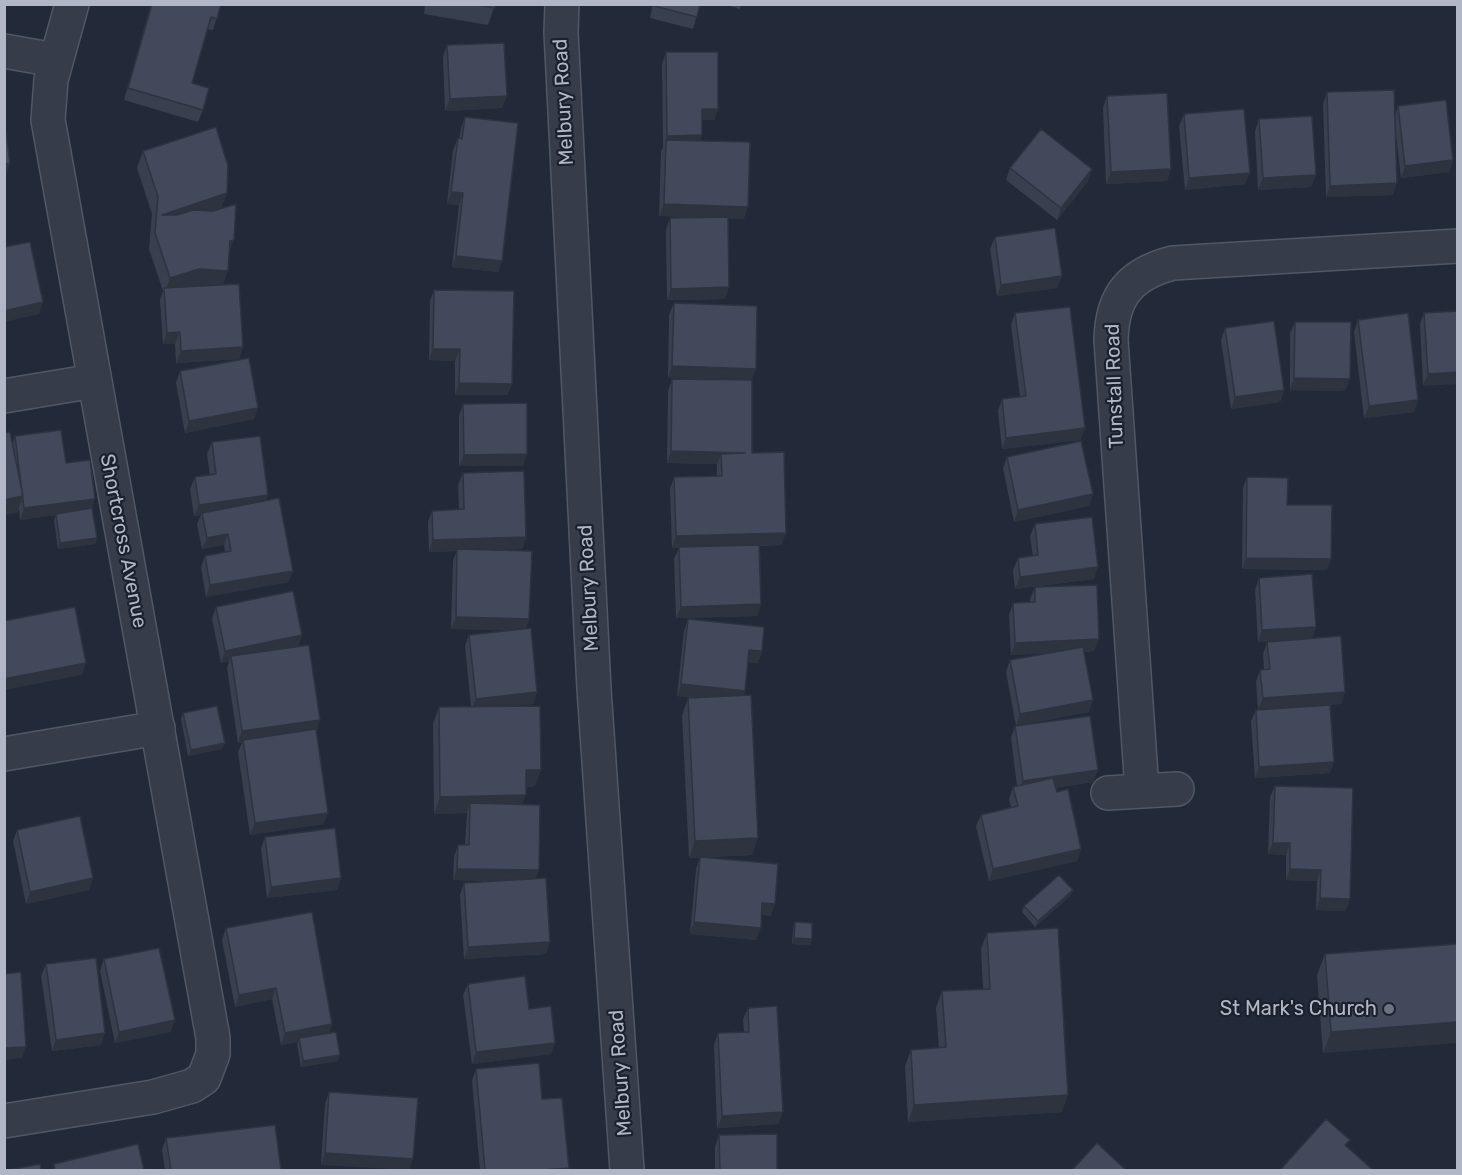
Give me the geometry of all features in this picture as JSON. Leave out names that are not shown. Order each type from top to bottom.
[{"type":"street","name":"Shortcross Avenue","points":[[4,1121],[153,1098],[192,1086],[204,1078],[213,1054],[213,1038],[48,120],[55,60],[72,4]]},
{"type":"street","name":"Melbury Road","points":[[562,4],[561,32],[594,689],[627,1170]]},
{"type":"street","points":[[4,51],[55,60]]},
{"type":"street","name":"Tunstall Road","points":[[1142,790],[1111,340],[1111,317],[1117,302],[1139,275],[1173,263],[1458,246]]},
{"type":"street","points":[[4,396],[94,381]]},
{"type":"street","points":[[4,753],[158,728]]},
{"type":"street","points":[[1108,793],[1177,789]]},
{"type":"building","points":[[152,4],[221,4],[217,19],[211,17],[192,83],[209,88],[203,110],[128,88]]},
{"type":"building","points":[[473,4],[495,4],[495,8]]},
{"type":"building","points":[[655,4],[700,4],[697,17],[654,6]]},
{"type":"building","points":[[504,43],[507,96],[450,99],[447,45]]},
{"type":"building","points":[[666,52],[718,52],[718,109],[702,109],[702,135],[667,136]]},
{"type":"building","points":[[1394,90],[1397,183],[1330,186],[1327,92]]},
{"type":"building","points":[[1167,93],[1171,169],[1111,172],[1107,96]]},
{"type":"building","points":[[1446,100],[1453,160],[1405,166],[1398,106]]},
{"type":"building","points":[[1244,109],[1250,173],[1189,178],[1184,114]]},
{"type":"building","points":[[1312,116],[1316,175],[1263,178],[1259,119]]},
{"type":"building","points":[[465,117],[518,123],[502,261],[456,256],[463,193],[451,192],[458,138],[462,139]]},
{"type":"building","points":[[4,120],[10,163],[4,164]]},
{"type":"building","points":[[216,127],[228,166],[227,193],[162,215],[177,215],[193,210],[213,211],[236,204],[234,240],[230,241],[228,271],[199,269],[170,278],[155,233],[158,197],[143,151]]},
{"type":"building","points":[[1041,129],[1092,169],[1061,208],[1010,168]]},
{"type":"building","points":[[666,140],[750,142],[748,207],[664,204]]},
{"type":"building","points":[[728,217],[729,287],[671,289],[670,218]]},
{"type":"building","points":[[1055,228],[1062,276],[1001,285],[995,237]]},
{"type":"building","points":[[30,242],[43,302],[4,311],[4,247]]},
{"type":"building","points":[[239,284],[243,347],[181,351],[180,332],[167,333],[164,288]]},
{"type":"building","points":[[434,290],[514,291],[512,384],[459,383],[460,349],[433,349]]},
{"type":"building","points":[[674,303],[757,306],[756,369],[672,366]]},
{"type":"building","points":[[1070,307],[1085,428],[1006,438],[1002,399],[1026,396],[1015,313]]},
{"type":"building","points":[[1458,311],[1458,372],[1428,374],[1424,313]]},
{"type":"building","points":[[1408,313],[1418,400],[1369,406],[1358,320]]},
{"type":"building","points":[[1274,321],[1284,390],[1235,397],[1225,328]]},
{"type":"building","points":[[1295,322],[1351,322],[1350,379],[1294,378]]},
{"type":"building","points":[[249,358],[258,408],[189,421],[180,371]]},
{"type":"building","points":[[672,379],[752,380],[752,453],[784,452],[786,533],[676,536],[674,477],[722,476],[721,454],[745,453],[671,451]]},
{"type":"building","points":[[527,403],[527,454],[464,455],[463,404]]},
{"type":"building","points":[[61,430],[66,463],[90,460],[95,499],[24,508],[15,436]]},
{"type":"building","points":[[10,432],[23,496],[4,500],[4,433]]},
{"type":"building","points":[[260,436],[268,495],[199,505],[195,477],[216,474],[212,442]]},
{"type":"building","points":[[1081,441],[1093,494],[1018,510],[1007,457]]},
{"type":"building","points":[[524,471],[526,537],[433,540],[432,511],[464,509],[463,473]]},
{"type":"building","points":[[1247,477],[1288,478],[1287,505],[1332,505],[1331,559],[1246,558]]},
{"type":"building","points":[[279,498],[293,571],[210,585],[205,556],[231,551],[228,534],[207,538],[202,513]]},
{"type":"building","points":[[92,508],[97,538],[60,543],[56,514]]},
{"type":"building","points":[[1092,517],[1098,567],[1020,577],[1018,558],[1038,555],[1035,524]]},
{"type":"building","points":[[759,545],[761,604],[681,607],[679,547]]},
{"type":"building","points":[[457,549],[532,551],[529,619],[456,617]]},
{"type":"building","points":[[1312,574],[1316,627],[1262,630],[1259,578]]},
{"type":"building","points":[[1097,585],[1099,639],[1015,643],[1013,603],[1035,602],[1035,587]]},
{"type":"building","points":[[293,591],[302,635],[225,651],[216,607]]},
{"type":"building","points":[[75,607],[86,663],[4,679],[4,621]]},
{"type":"building","points":[[688,619],[764,627],[762,651],[749,650],[745,691],[681,684]]},
{"type":"building","points":[[531,628],[537,692],[476,699],[469,635]]},
{"type":"building","points":[[1341,636],[1345,692],[1263,698],[1260,670],[1270,669],[1267,642]]},
{"type":"building","points":[[309,645],[320,720],[242,731],[231,656]]},
{"type":"building","points":[[1083,647],[1093,700],[1020,714],[1010,660]]},
{"type":"building","points":[[751,695],[758,838],[695,841],[688,698]]},
{"type":"building","points":[[1330,705],[1334,762],[1259,767],[1256,710]]},
{"type":"building","points":[[217,706],[225,743],[191,750],[183,713]]},
{"type":"building","points":[[540,706],[541,770],[526,770],[526,795],[440,797],[439,707]]},
{"type":"building","points":[[1090,716],[1098,770],[1023,781],[1015,726]]},
{"type":"building","points":[[316,729],[328,813],[255,823],[243,740]]},
{"type":"building","points":[[1053,778],[1057,792],[1068,789],[1081,849],[993,869],[981,815],[1018,806],[1013,787]]},
{"type":"building","points":[[1275,786],[1353,788],[1350,899],[1320,898],[1321,870],[1290,869],[1290,843],[1273,843]]},
{"type":"building","points":[[470,803],[540,805],[539,870],[457,869],[458,845],[469,845]]},
{"type":"building","points":[[80,816],[93,878],[30,892],[17,830]]},
{"type":"building","points":[[335,828],[341,878],[271,887],[265,837]]},
{"type":"building","points":[[700,857],[778,864],[775,904],[762,903],[761,928],[694,922]]},
{"type":"building","points":[[1059,875],[1073,890],[1038,921],[1024,906]]},
{"type":"building","points":[[546,878],[550,942],[468,947],[464,883]]},
{"type":"building","points":[[312,912],[332,1024],[285,1033],[276,988],[239,995],[226,928]]},
{"type":"building","points":[[795,922],[812,923],[812,939],[794,938]]},
{"type":"building","points":[[1058,928],[1068,1095],[914,1105],[911,1050],[946,1047],[942,991],[990,989],[987,933]]},
{"type":"building","name":"St Mark's Church","points":[[1458,944],[1458,1022],[1331,1032],[1325,954]]},
{"type":"building","points":[[159,948],[175,1020],[119,1032],[104,959]]},
{"type":"building","points":[[96,958],[105,1033],[56,1040],[46,964]]},
{"type":"building","points":[[21,972],[26,1047],[4,1048],[4,974]]},
{"type":"building","points":[[525,976],[529,1009],[551,1006],[555,1043],[476,1052],[468,984]]},
{"type":"building","points":[[777,1006],[783,1112],[722,1116],[718,1033],[749,1032],[748,1008]]},
{"type":"building","points":[[336,1032],[340,1055],[303,1061],[299,1038]]},
{"type":"building","points":[[539,1063],[542,1099],[562,1098],[569,1168],[485,1170],[476,1069]]},
{"type":"building","points":[[329,1092],[418,1098],[413,1159],[325,1153]]},
{"type":"building","points":[[1326,1119],[1350,1140],[1345,1145],[1373,1170],[1280,1170]]},
{"type":"building","points":[[275,1125],[281,1170],[171,1170],[166,1138]]},
{"type":"building","points":[[777,1134],[777,1170],[720,1170],[719,1135]]},
{"type":"building","points":[[1097,1143],[1126,1170],[1072,1170]]},
{"type":"building","points":[[138,1144],[144,1170],[55,1170],[54,1164]]},
{"type":"building","points":[[40,1164],[41,1170],[9,1170]]},
{"type":"place","name":"St Mark's Church","points":[[1389,1009]]}]
